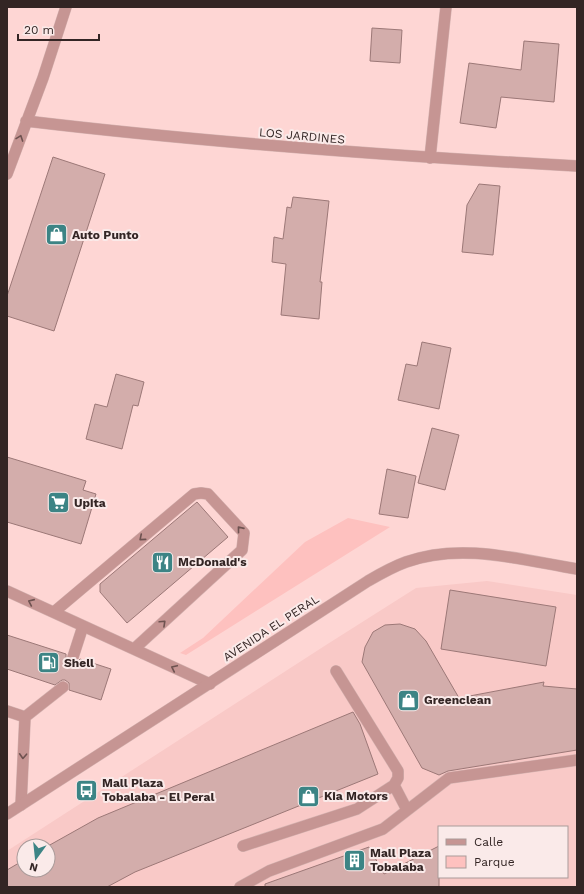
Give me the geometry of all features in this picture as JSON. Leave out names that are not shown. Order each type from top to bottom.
[{"type":"street","points":[[7,174],[66,7]]},
{"type":"street","points":[[430,158],[446,7]]},
{"type":"street","name":"LOS JARDINES","points":[[26,121],[209,141],[430,158],[577,166]]},
{"type":"street","points":[[54,612],[194,494],[201,492],[208,494],[244,533],[242,550],[134,649]]},
{"type":"street","name":"AVENIDA EL PERAL","points":[[7,814],[368,581],[405,562],[451,552],[477,553],[577,569]]},
{"type":"street","points":[[7,591],[210,684]]},
{"type":"street","points":[[73,657],[83,626]]},
{"type":"street","points":[[243,846],[357,809],[394,785],[398,778],[398,771],[336,670]]},
{"type":"street","points":[[21,805],[26,717],[63,687]]},
{"type":"street","points":[[7,711],[26,717]]},
{"type":"street","points":[[240,887],[269,871],[383,829],[449,778],[577,760]]},
{"type":"street","points":[[394,785],[407,810]]},
{"type":"shaded area","points":[[487,581],[577,595],[577,887],[7,887],[7,851],[16,845],[16,878],[56,878],[56,838],[27,838],[416,588]]},
{"type":"green space","points":[[348,518],[390,527],[186,655],[180,653],[203,638],[305,542]]},
{"type":"building","points":[[372,28],[402,30],[400,63],[370,61]]},
{"type":"building","points":[[524,41],[559,44],[554,102],[501,97],[496,128],[460,123],[469,63],[521,70]]},
{"type":"building","name":"Auto Punto","points":[[53,157],[105,174],[54,331],[7,316],[7,296]]},
{"type":"building","points":[[479,184],[500,186],[493,255],[462,252],[467,205]]},
{"type":"building","points":[[293,197],[329,201],[320,282],[322,282],[319,319],[281,315],[286,264],[272,262],[274,237],[283,239],[287,207],[291,208]]},
{"type":"building","points":[[422,342],[451,348],[439,409],[398,400],[406,364],[417,366]]},
{"type":"building","points":[[116,374],[144,382],[138,406],[133,405],[122,449],[86,439],[95,404],[107,407]]},
{"type":"building","points":[[432,428],[459,435],[445,490],[418,483]]},
{"type":"building","name":"Upita","points":[[7,457],[86,481],[83,490],[96,494],[81,544],[7,522]]},
{"type":"building","points":[[387,469],[416,476],[408,518],[379,514]]},
{"type":"building","name":"McDonald's","points":[[197,502],[228,537],[127,623],[100,592],[100,584]]},
{"type":"building","points":[[450,590],[556,607],[546,666],[441,649]]},
{"type":"building","points":[[400,624],[415,629],[426,641],[459,698],[544,682],[543,686],[577,689],[577,750],[448,771],[439,775],[422,768],[362,662],[365,647],[373,632],[385,625]]},
{"type":"building","name":"Shell","points":[[7,635],[66,654],[66,659],[70,663],[75,664],[80,659],[111,669],[101,700],[69,690],[69,683],[65,680],[62,680],[55,685],[7,669]]},
{"type":"building","points":[[353,712],[360,724],[378,774],[135,872],[107,887],[7,887],[7,870],[16,865],[16,878],[56,878],[56,842],[98,818]]},
{"type":"building","name":"Mall Plaza Tobalaba","points":[[369,847],[384,874],[438,847],[439,887],[265,887],[265,884]]},
{"type":"place","name":"Auto Punto","points":[[56,235]]},
{"type":"place","name":"Upita","points":[[58,503]]},
{"type":"place","name":"McDonald's","points":[[162,562]]},
{"type":"place","name":"Shell","points":[[49,663]]},
{"type":"place","name":"Greenclean","points":[[408,700]]},
{"type":"place","name":"Mall Plaza Tobalaba - El Peral","points":[[87,790]]},
{"type":"place","name":"Kia Motors","points":[[308,796]]},
{"type":"place","name":"Mall Plaza Tobalaba","points":[[354,860]]}]
